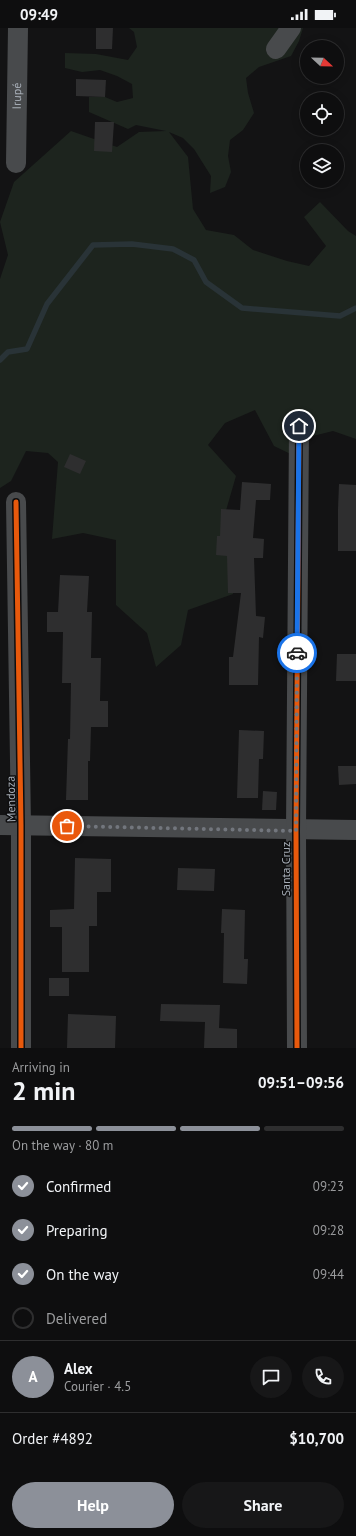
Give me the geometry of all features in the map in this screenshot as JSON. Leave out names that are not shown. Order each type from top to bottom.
[{"type":"street","name":"Irupé","points":[[16,163],[18,28]]},
{"type":"street","points":[[276,49],[291,28]]},
{"type":"street","name":"Santa Cruz","points":[[297,1048],[296,831],[299,426]]},
{"type":"street","name":"Mendoza","points":[[16,502],[21,825],[21,1048]]},
{"type":"street","points":[[0,825],[296,831],[356,830]]},
{"type":"shaded area","points":[[129,28],[303,28],[299,41],[291,56],[259,67],[246,78],[248,93],[254,113],[243,130],[230,140],[228,156],[231,172],[225,187],[210,193],[211,176],[194,149],[183,138],[169,132],[188,157],[193,209],[206,230],[234,235],[253,250],[287,261],[309,266],[326,246],[304,217],[320,202],[348,231],[356,236],[356,439],[333,431],[309,437],[301,459],[274,446],[255,410],[225,423],[208,445],[236,476],[225,514],[232,548],[233,594],[188,610],[181,645],[156,667],[147,633],[116,605],[116,540],[83,533],[52,539],[58,462],[48,453],[26,451],[11,481],[0,488],[0,279],[8,255],[0,222],[14,182],[71,131],[117,147],[139,132],[166,131],[136,125],[128,129],[89,112],[89,97],[105,97],[117,102],[133,98],[132,84],[117,76],[100,70],[82,72],[65,68],[65,53],[96,54],[128,60],[137,47],[134,32]]},
{"type":"building","points":[[96,28],[113,28],[112,49],[96,49]]},
{"type":"building","points":[[76,79],[106,80],[105,97],[76,96]]},
{"type":"building","points":[[95,122],[114,122],[112,152],[94,151]]},
{"type":"building","points":[[70,454],[86,461],[80,474],[64,467]]},
{"type":"building","points":[[242,482],[271,484],[270,500],[256,500],[253,538],[264,539],[263,558],[254,558],[256,616],[265,617],[263,638],[259,637],[258,685],[229,685],[229,657],[233,657],[241,593],[228,593],[227,556],[216,555],[217,536],[220,536],[221,509],[240,510]]},
{"type":"building","points":[[339,484],[356,485],[356,551],[338,551]]},
{"type":"building","points":[[60,575],[89,576],[87,612],[92,612],[91,658],[101,658],[100,701],[108,701],[108,727],[91,727],[90,761],[88,761],[88,800],[66,800],[68,739],[70,739],[71,683],[62,683],[63,632],[47,632],[47,612],[58,612]]},
{"type":"building","points":[[337,654],[356,654],[356,681],[336,681]]},
{"type":"building","points":[[239,730],[264,731],[263,759],[259,759],[258,798],[237,798]]},
{"type":"building","points":[[338,766],[356,766],[356,784],[339,785]]},
{"type":"building","points":[[263,791],[277,792],[276,810],[262,810]]},
{"type":"building","points":[[75,858],[111,859],[111,892],[97,892],[97,926],[89,926],[89,972],[62,972],[62,927],[50,927],[50,910],[74,909]]},
{"type":"building","points":[[178,868],[215,869],[214,891],[177,890]]},
{"type":"building","points":[[222,909],[245,910],[244,959],[248,959],[247,984],[223,983],[224,933],[221,933]]},
{"type":"building","points":[[49,978],[69,978],[69,996],[49,996]]},
{"type":"building","points":[[161,1004],[220,1005],[219,1028],[237,1029],[237,1048],[204,1048],[205,1022],[160,1021]]},
{"type":"building","points":[[68,1014],[116,1016],[115,1048],[67,1048]]},
{"type":"waterway","points":[[0,360],[8,352],[27,349],[47,304],[93,245],[132,244],[173,249],[194,260],[206,282],[242,308],[340,316],[356,308]]},
{"type":"cycle path","points":[[297,1048],[296,831],[299,426]]},
{"type":"cycle path","points":[[16,502],[21,825],[21,1048]]},
{"type":"way so far","points":[[67,826],[296,831],[297,653]]},
{"type":"route","points":[[297,653],[299,426]]}]
